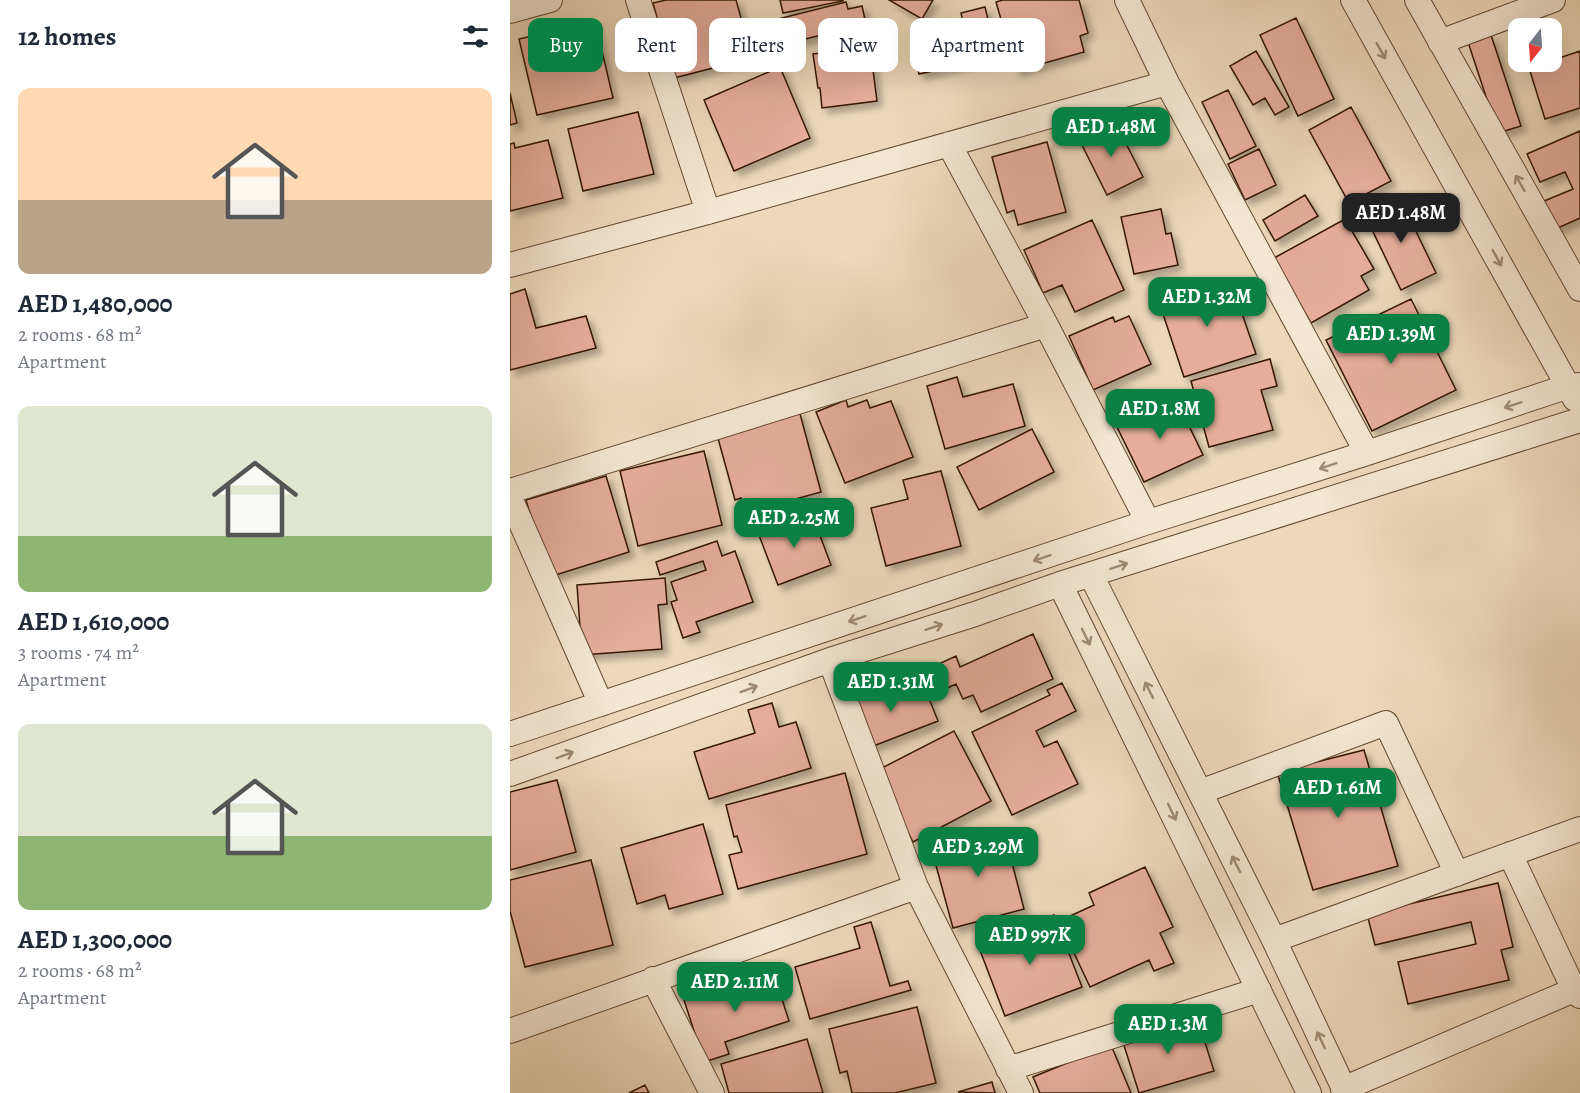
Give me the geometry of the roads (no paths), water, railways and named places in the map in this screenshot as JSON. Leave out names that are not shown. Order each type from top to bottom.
[{"type":"street","points":[[510,11],[550,0]]},
{"type":"street","points":[[638,0],[708,212]]},
{"type":"street","points":[[1127,0],[1167,83],[1367,453]]},
{"type":"street","points":[[510,734],[1148,522],[1367,453],[1576,393],[1353,0]]},
{"type":"street","points":[[1417,0],[1580,289]]},
{"type":"street","points":[[1440,42],[1552,0]]},
{"type":"street","points":[[510,265],[1167,83]]},
{"type":"street","points":[[949,144],[1148,522]]},
{"type":"street","points":[[510,491],[1046,325]]},
{"type":"street","points":[[510,774],[830,660],[975,614],[1060,584],[1580,420]]},
{"type":"street","points":[[510,498],[601,704]]},
{"type":"street","points":[[1091,575],[1274,940],[1344,1091],[1577,993],[1509,855]]},
{"type":"street","points":[[1060,584],[1309,1093]]},
{"type":"street","points":[[830,660],[916,887],[1021,1093]]},
{"type":"street","points":[[1200,792],[1386,723],[1457,874]]},
{"type":"street","points":[[1274,940],[1580,829]]},
{"type":"street","points":[[510,1031],[916,887]]},
{"type":"street","points":[[653,979],[711,1093]]},
{"type":"street","points":[[1008,1069],[1259,990]]}]
